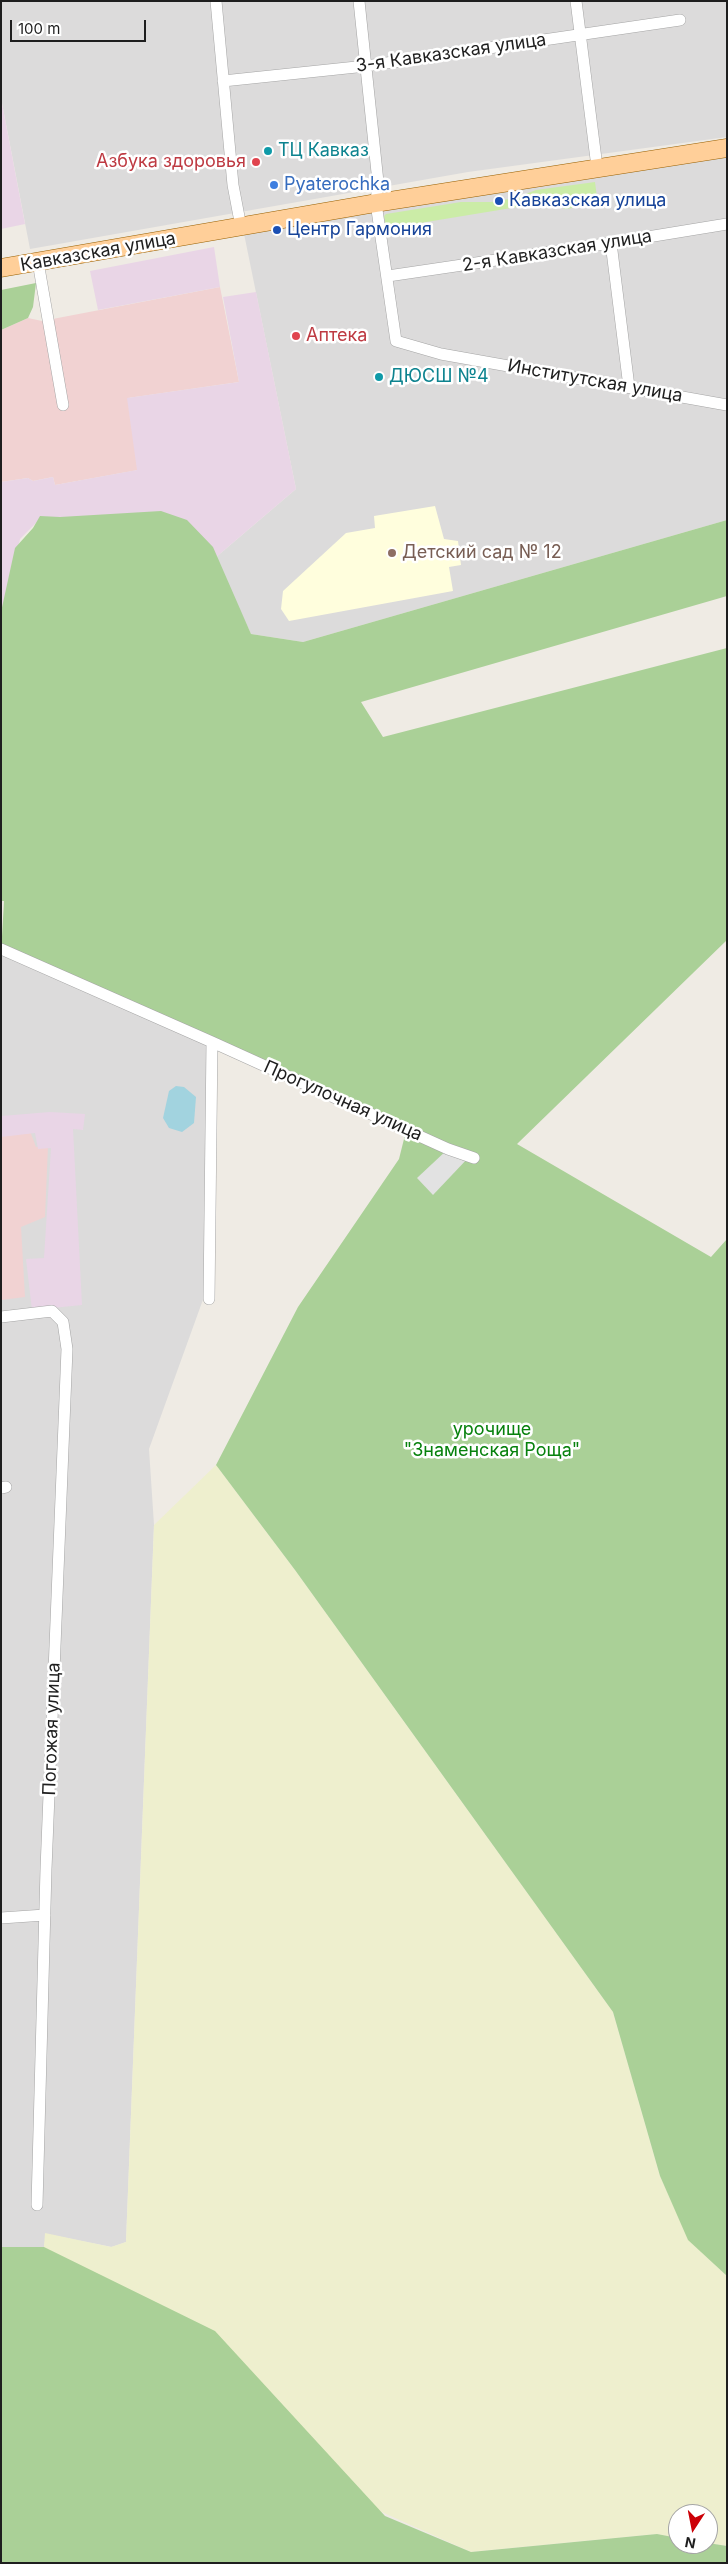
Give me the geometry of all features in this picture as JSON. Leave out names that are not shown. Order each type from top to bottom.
[{"type":"main road","name":"Кавказская улица","points":[[1,268],[376,203],[727,148]]},
{"type":"street","points":[[216,1],[233,185],[241,227]]},
{"type":"street","name":"Институтская улица","points":[[359,1],[378,182],[376,203],[396,341],[441,354],[727,405]]},
{"type":"street","points":[[576,1],[597,168]]},
{"type":"street","name":"3-я Кавказская улица","points":[[223,81],[366,66],[680,20]]},
{"type":"street","name":"2-я Кавказская улица","points":[[388,276],[612,244],[727,224]]},
{"type":"street","points":[[612,244],[629,387]]},
{"type":"street","points":[[38,262],[64,405]]},
{"type":"street","name":"Прогулочная улица","points":[[1,950],[212,1042],[448,1149],[474,1158]]},
{"type":"street","points":[[209,1299],[212,1042]]},
{"type":"street","name":"Погожая улица","points":[[1,1317],[52,1311],[63,1322],[66,1341],[45,1915],[38,2204]]},
{"type":"street","points":[[1,1918],[45,1915]]},
{"type":"shaded area","points":[[1,1],[727,1],[727,137],[468,172],[30,249],[1,98]]},
{"type":"shaded area","points":[[1,98],[25,224],[1,229]]},
{"type":"shaded area","points":[[727,147],[727,520],[303,642],[251,634],[215,558],[296,489],[241,219]]},
{"type":"shaded area","points":[[214,247],[220,287],[98,310],[90,271]]},
{"type":"shaded area","points":[[220,287],[239,382],[128,398],[138,470],[55,485],[53,477],[33,481],[28,478],[1,482],[1,330],[28,318],[42,321]]},
{"type":"shaded area","points":[[256,292],[296,489],[215,558],[40,519],[20,539],[1,622],[1,482],[28,478],[33,481],[53,477],[55,485],[137,470],[127,398],[239,382],[223,297]]},
{"type":"shaded area","name":"Детский сад № 12","points":[[435,506],[444,539],[458,541],[461,565],[449,567],[453,591],[289,621],[281,609],[283,591],[346,533],[375,528],[374,516]]},
{"type":"shaded area","points":[[1,949],[212,1042],[205,1294],[149,1449],[154,1525],[126,2242],[112,2247],[46,2234],[44,2247],[1,2247]]},
{"type":"shaded area","points":[[50,1112],[85,1114],[83,1130],[73,1129],[82,1305],[32,1310],[26,1259],[44,1258],[51,1148],[38,1149],[35,1133],[1,1137],[1,1116]]},
{"type":"shaded area","points":[[30,1131],[36,1147],[48,1146],[45,1217],[21,1227],[25,1297],[1,1300],[1,1134]]},
{"type":"shaded area","points":[[448,1149],[469,1157],[433,1195],[417,1178]]},
{"type":"shaded area","points":[[216,1465],[295,1570],[613,2012],[660,2176],[689,2240],[727,2276],[727,2546],[718,2545],[718,2504],[668,2504],[668,2536],[657,2534],[471,2552],[344,2495],[44,2247],[45,2233],[111,2247],[126,2242],[154,1525]]},
{"type":"green space","points":[[595,182],[598,205],[564,209],[560,200],[390,228],[386,227],[384,216],[386,214],[461,202],[491,202],[515,198],[536,190]]},
{"type":"green space","points":[[36,283],[33,307],[28,318],[1,330],[1,290]]},
{"type":"green space","name":"урочище \"Знаменская Роща\"","points":[[161,511],[187,520],[213,547],[251,634],[303,642],[727,520],[727,596],[361,702],[383,737],[727,648],[727,940],[517,1144],[711,1257],[727,1239],[727,2276],[688,2240],[660,2176],[613,2012],[295,1570],[216,1465],[298,1307],[399,1159],[406,1131],[1,954],[4,901],[1,901],[1,612],[15,548],[33,528],[40,516],[60,517]]},
{"type":"green space","points":[[1,2247],[44,2247],[215,2331],[385,2516],[471,2552],[657,2534],[668,2536],[668,2554],[718,2554],[718,2545],[727,2546],[727,2563],[1,2563]]},
{"type":"water","points":[[176,1086],[184,1087],[196,1097],[194,1123],[182,1132],[169,1128],[163,1118],[169,1091]]},
{"type":"place","name":"ТЦ Кавказ","points":[[268,151]]},
{"type":"place","name":"Азбука здоровья","points":[[256,162]]},
{"type":"place","name":"Pyaterochka","points":[[274,185]]},
{"type":"place","name":"Кавказская улица","points":[[499,201]]},
{"type":"place","name":"Центр Гармония","points":[[277,230]]},
{"type":"place","name":"Аптека","points":[[296,336]]},
{"type":"place","name":"ДЮСШ №4","points":[[379,377]]},
{"type":"place","name":"Детский сад № 12","points":[[392,553]]}]
